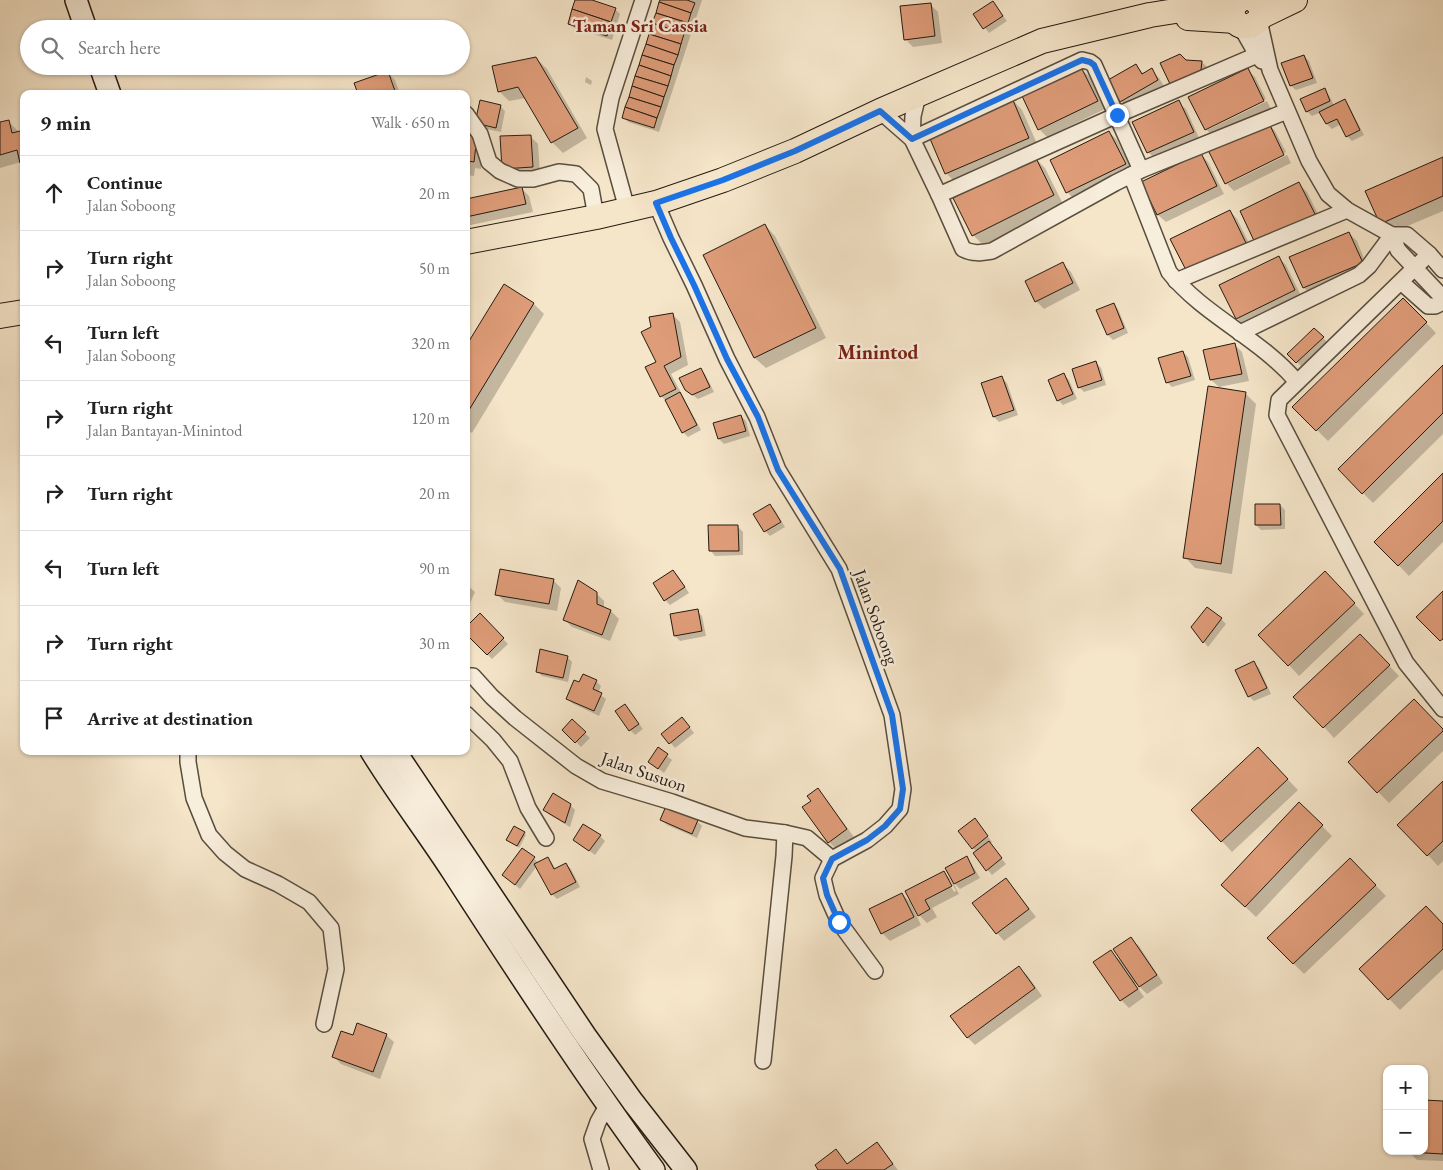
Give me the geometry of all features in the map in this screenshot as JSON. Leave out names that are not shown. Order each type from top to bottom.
[{"type":"main road","points":[[76,0],[83,20]]},
{"type":"main road","points":[[470,241],[596,217],[656,203],[723,180],[795,151],[918,94],[1042,41],[1150,15],[1247,12],[1295,0]]},
{"type":"main road","points":[[103,75],[109,90]]},
{"type":"main road","points":[[0,316],[20,313]]},
{"type":"main road","points":[[374,755],[449,866],[551,1024],[607,1106],[654,1170]]},
{"type":"main road","points":[[399,755],[585,1034],[633,1102],[686,1170]]},
{"type":"street","points":[[627,209],[605,128],[611,98],[643,0]]},
{"type":"street","points":[[1247,12],[1257,55],[1270,70]]},
{"type":"street","points":[[1247,12],[1309,161],[1328,194],[1346,210],[1392,235],[1407,235],[1429,254],[1443,270]]},
{"type":"street","points":[[939,195],[1257,55]]},
{"type":"street","points":[[912,139],[1082,60],[1090,62],[1094,65],[1117,115],[1169,272],[1176,281],[1274,358],[1297,382]]},
{"type":"street","points":[[912,139],[913,116],[918,94]]},
{"type":"street","points":[[880,111],[912,139],[963,249],[977,254],[992,251],[1115,182],[1287,111]]},
{"type":"street","points":[[470,120],[480,134],[489,162],[500,171],[518,179],[533,179],[559,172],[576,174],[590,189],[596,217]]},
{"type":"street","name":"Jalan Soboong","points":[[656,203],[727,359],[758,417],[778,470],[840,569],[892,715],[903,789],[900,809],[885,826],[867,840],[832,859]]},
{"type":"street","points":[[1176,281],[1346,210]]},
{"type":"street","points":[[1392,235],[1398,250],[1443,298]]},
{"type":"street","points":[[1240,333],[1359,275],[1369,266],[1392,235]]},
{"type":"street","points":[[1429,254],[1279,400],[1277,415],[1406,663],[1443,709]]},
{"type":"street","points":[[1401,282],[1428,306],[1435,306],[1443,302]]},
{"type":"street","name":"Jalan Susuon","points":[[470,676],[529,730],[576,766],[602,781],[672,802],[745,828],[807,838],[832,859]]},
{"type":"street","points":[[470,718],[493,740],[510,761],[528,808],[546,838]]},
{"type":"street","points":[[188,755],[194,798],[210,835],[225,853],[245,870],[278,884],[309,902],[331,928],[336,969],[324,1024]]},
{"type":"street","points":[[764,1061],[785,833]]},
{"type":"street","points":[[832,859],[823,878],[827,895],[839,922],[875,971]]},
{"type":"street","points":[[601,1170],[592,1139],[598,1122],[607,1106]]},
{"type":"building","points":[[575,0],[592,0],[616,8],[611,22],[572,9]]},
{"type":"building","points":[[660,0],[687,0],[695,3],[691,13],[659,2]]},
{"type":"building","points":[[993,1],[1003,16],[983,29],[973,14]]},
{"type":"building","points":[[659,2],[691,13],[688,23],[656,13]]},
{"type":"building","points":[[931,3],[935,36],[904,40],[900,6]]},
{"type":"building","points":[[572,9],[611,22],[607,36],[568,24]]},
{"type":"building","points":[[656,13],[688,23],[684,34],[652,23]]},
{"type":"building","points":[[652,23],[684,34],[681,44],[649,34]]},
{"type":"building","points":[[649,34],[681,44],[678,55],[646,44]]},
{"type":"building","points":[[646,44],[678,55],[674,65],[642,55]]},
{"type":"building","points":[[1180,54],[1186,60],[1202,61],[1201,70],[1170,84],[1160,63]]},
{"type":"building","points":[[642,55],[674,65],[671,76],[639,65]]},
{"type":"building","points":[[1304,55],[1313,78],[1290,86],[1281,63]]},
{"type":"building","points":[[536,57],[578,128],[551,143],[518,87],[498,92],[492,66]]},
{"type":"building","points":[[1136,64],[1142,74],[1152,68],[1158,80],[1120,102],[1108,80]]},
{"type":"building","points":[[639,65],[671,76],[668,86],[635,76]]},
{"type":"building","points":[[1081,67],[1098,101],[1038,130],[1022,96]]},
{"type":"building","points":[[1248,68],[1264,101],[1205,130],[1188,97]]},
{"type":"building","points":[[377,75],[389,75],[395,90],[357,90],[354,83]]},
{"type":"building","points":[[635,76],[668,86],[664,97],[632,86]]},
{"type":"building","points":[[632,86],[664,97],[661,107],[629,97]]},
{"type":"building","points":[[1325,88],[1330,101],[1306,112],[1300,99]]},
{"type":"building","points":[[629,97],[661,107],[657,118],[625,107]]},
{"type":"building","points":[[1012,98],[1029,138],[945,174],[928,134]]},
{"type":"building","points":[[1345,99],[1360,130],[1346,137],[1337,119],[1326,124],[1319,112]]},
{"type":"building","points":[[480,100],[501,105],[496,128],[475,123]]},
{"type":"building","points":[[1179,100],[1194,132],[1147,153],[1132,122]]},
{"type":"building","points":[[625,107],[657,118],[654,128],[622,118]]},
{"type":"building","points":[[9,120],[12,133],[20,131],[20,163],[17,150],[0,155],[0,122]]},
{"type":"building","points":[[1268,121],[1284,155],[1225,184],[1208,150]]},
{"type":"building","points":[[1109,131],[1126,164],[1066,193],[1050,160]]},
{"type":"building","points":[[470,135],[477,136],[474,162],[470,161]]},
{"type":"building","points":[[531,135],[533,167],[502,169],[500,136]]},
{"type":"building","points":[[1201,153],[1217,186],[1157,215],[1141,182]]},
{"type":"building","points":[[1035,156],[1054,195],[972,236],[953,198]]},
{"type":"building","points":[[1443,157],[1443,196],[1380,224],[1365,191]]},
{"type":"building","points":[[1299,182],[1316,216],[1256,245],[1240,211]]},
{"type":"building","points":[[522,187],[526,204],[470,216],[470,198]]},
{"type":"building","points":[[1230,210],[1246,243],[1187,272],[1170,239]]},
{"type":"building","points":[[765,224],[816,328],[754,358],[703,255]]},
{"type":"building","points":[[1349,232],[1363,263],[1303,288],[1289,257]]},
{"type":"building","points":[[1279,256],[1295,290],[1236,319],[1219,285]]},
{"type":"building","points":[[1063,262],[1073,283],[1035,302],[1025,281]]},
{"type":"building","points":[[504,284],[534,303],[470,408],[470,339]]},
{"type":"building","points":[[1403,298],[1427,322],[1316,431],[1292,407]]},
{"type":"building","points":[[1114,303],[1124,328],[1107,335],[1096,310]]},
{"type":"building","points":[[673,313],[681,357],[664,366],[676,389],[660,397],[645,367],[656,362],[641,332],[651,327],[649,317]]},
{"type":"building","points":[[1314,328],[1324,337],[1296,363],[1287,354]]},
{"type":"building","points":[[1235,343],[1242,374],[1210,380],[1203,350]]},
{"type":"building","points":[[1183,351],[1191,376],[1166,383],[1158,358]]},
{"type":"building","points":[[1096,361],[1102,380],[1078,388],[1072,369]]},
{"type":"building","points":[[1443,365],[1443,413],[1362,494],[1338,469]]},
{"type":"building","points":[[701,368],[710,387],[692,395],[685,390],[679,378]]},
{"type":"building","points":[[1064,373],[1073,394],[1057,401],[1048,380]]},
{"type":"building","points":[[1002,376],[1014,410],[993,417],[981,383]]},
{"type":"building","points":[[1208,386],[1246,392],[1221,564],[1183,558]]},
{"type":"building","points":[[680,392],[697,425],[682,433],[665,400]]},
{"type":"building","points":[[741,415],[746,431],[718,439],[713,423]]},
{"type":"building","points":[[1443,473],[1443,521],[1398,566],[1374,542]]},
{"type":"building","points":[[770,504],[781,522],[764,532],[753,514]]},
{"type":"building","points":[[1255,504],[1280,504],[1281,525],[1255,525]]},
{"type":"building","points":[[708,525],[738,525],[739,551],[709,551]]},
{"type":"building","points":[[500,569],[554,579],[549,604],[495,595]]},
{"type":"building","points":[[673,570],[685,587],[664,601],[653,583]]},
{"type":"building","points":[[1325,571],[1355,603],[1288,666],[1258,635]]},
{"type":"building","points":[[578,580],[597,592],[597,604],[611,610],[602,635],[563,620]]},
{"type":"building","points":[[1443,591],[1443,639],[1440,641],[1416,617]]},
{"type":"building","points":[[1207,607],[1222,618],[1203,643],[1191,627]]},
{"type":"building","points":[[698,609],[702,631],[674,636],[670,614]]},
{"type":"building","points":[[480,613],[504,638],[487,655],[470,638],[470,623]]},
{"type":"building","points":[[1360,634],[1390,665],[1323,728],[1293,697]]},
{"type":"building","points":[[540,649],[568,656],[563,678],[536,672]]},
{"type":"building","points":[[1254,661],[1267,688],[1248,697],[1235,670]]},
{"type":"building","points":[[583,674],[597,680],[593,689],[602,693],[594,711],[566,699],[574,680],[579,682]]},
{"type":"building","points":[[1414,699],[1443,731],[1377,793],[1348,762]]},
{"type":"building","points":[[625,704],[639,724],[629,731],[615,711]]},
{"type":"building","points":[[682,717],[690,727],[669,744],[661,734]]},
{"type":"building","points":[[572,719],[586,732],[575,743],[562,730]]},
{"type":"building","points":[[658,747],[668,754],[658,769],[648,762]]},
{"type":"building","points":[[1258,747],[1288,779],[1221,842],[1191,810]]},
{"type":"building","points":[[1443,781],[1443,841],[1427,856],[1397,825]]},
{"type":"building","points":[[818,788],[847,829],[828,843],[802,807],[811,801],[807,796]]},
{"type":"building","points":[[553,793],[571,804],[565,823],[543,810]]},
{"type":"building","points":[[1299,802],[1323,825],[1245,907],[1221,885]]},
{"type":"building","points":[[666,806],[698,820],[692,834],[660,820]]},
{"type":"building","points":[[975,818],[988,836],[972,849],[958,831]]},
{"type":"building","points":[[583,824],[601,835],[589,851],[573,840]]},
{"type":"building","points":[[514,826],[525,832],[517,846],[506,840]]},
{"type":"building","points":[[989,841],[1002,858],[986,871],[973,853]]},
{"type":"building","points":[[522,848],[535,857],[515,885],[502,875]]},
{"type":"building","points":[[967,856],[975,873],[954,884],[945,868]]},
{"type":"building","points":[[548,857],[554,869],[566,863],[576,882],[551,895],[534,864]]},
{"type":"building","points":[[1350,858],[1376,885],[1293,964],[1267,938]]},
{"type":"building","points":[[944,871],[952,886],[925,900],[930,909],[918,916],[905,891]]},
{"type":"building","points":[[1006,878],[1029,909],[996,934],[972,903]]},
{"type":"building","points":[[902,893],[914,917],[881,934],[869,909]]},
{"type":"building","points":[[1426,906],[1443,924],[1443,949],[1388,1000],[1359,969]]},
{"type":"building","points":[[1131,937],[1157,975],[1139,987],[1113,949]]},
{"type":"building","points":[[1111,950],[1138,989],[1120,1001],[1093,962]]},
{"type":"building","points":[[1019,966],[1035,988],[967,1038],[950,1016]]},
{"type":"building","points":[[357,1023],[387,1034],[373,1072],[332,1057],[341,1031],[353,1035]]},
{"type":"building","points":[[1428,1100],[1443,1101],[1443,1154],[1428,1153]]},
{"type":"building","points":[[877,1142],[893,1164],[884,1170],[818,1170],[815,1165],[836,1149],[847,1164]]},
{"type":"district","name":"Taman Sri Cassia","points":[[640,25]]},
{"type":"district","name":"Minintod","points":[[878,352]]},
{"type":"route","points":[[839,922],[827,895],[823,878],[832,859],[867,840],[885,826],[900,809],[903,789],[892,715],[840,569],[778,470],[758,417],[727,359],[656,203],[723,180],[795,151],[880,111],[912,139],[1082,60],[1094,65],[1117,115]]}]
